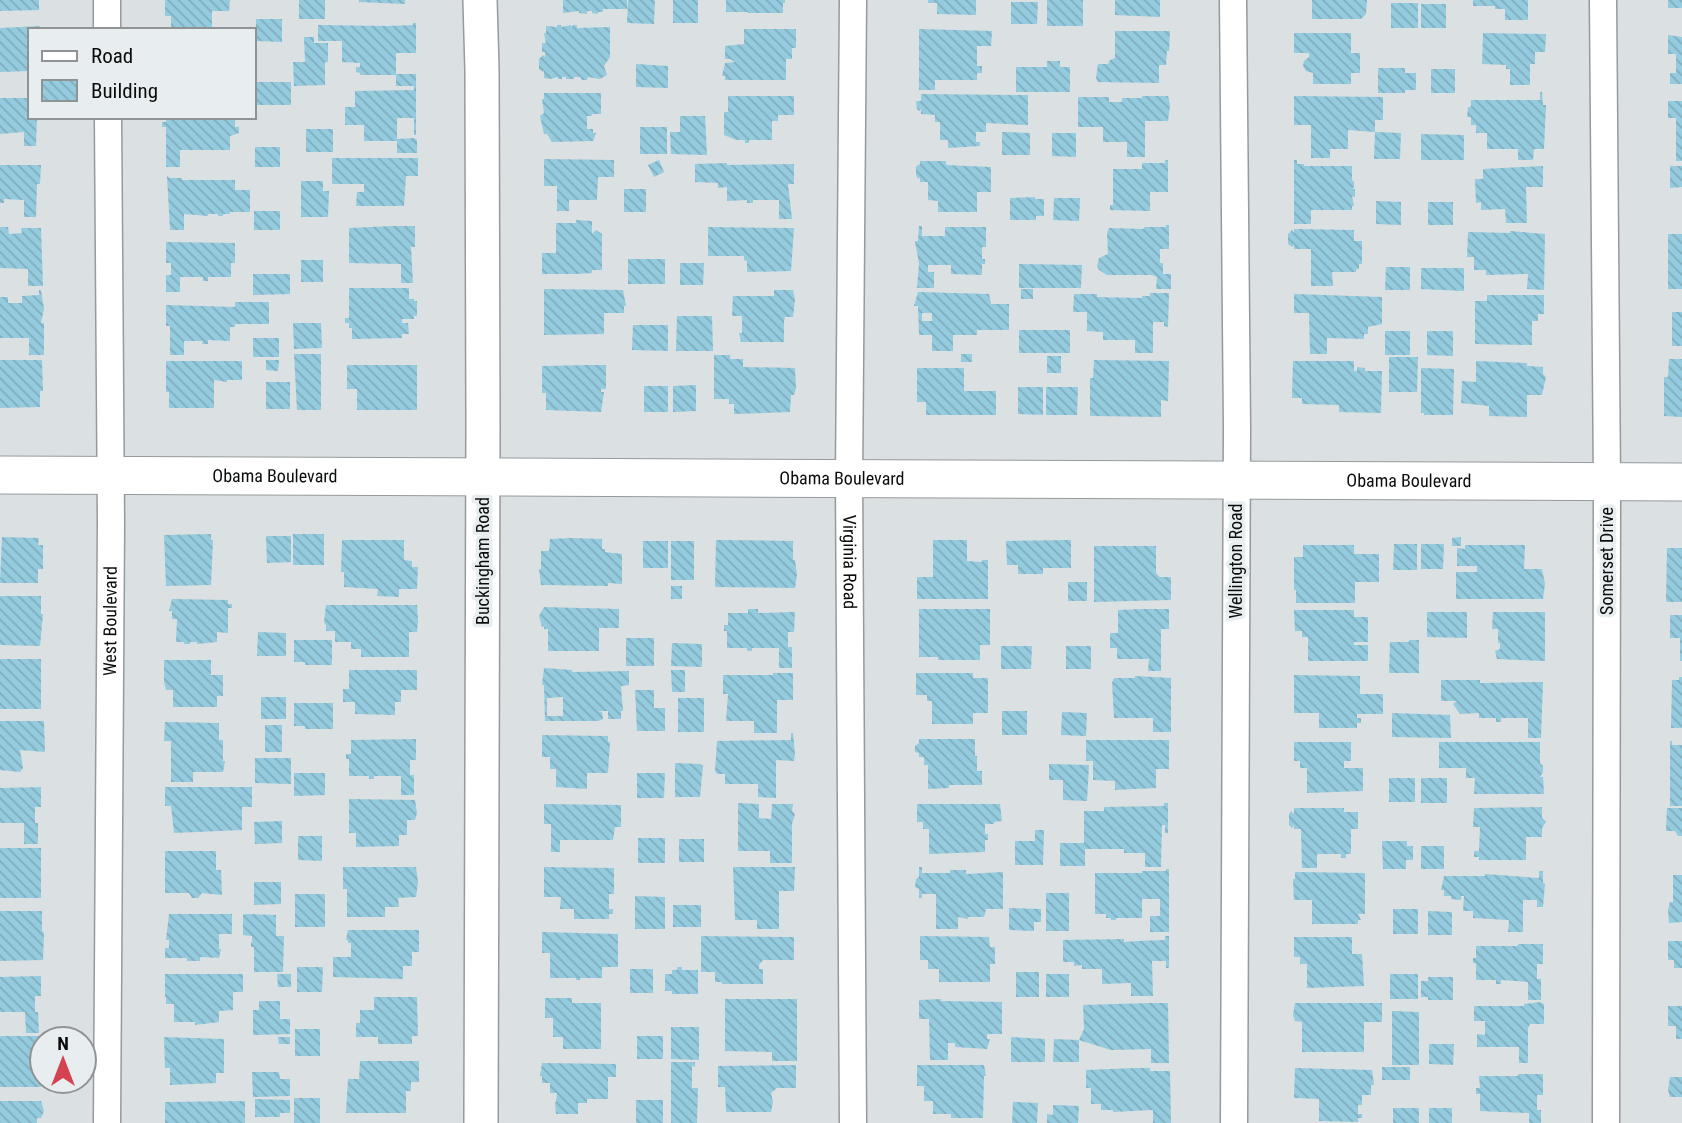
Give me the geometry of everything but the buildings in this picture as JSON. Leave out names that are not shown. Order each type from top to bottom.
[{"type":"main road","name":"Obama Boulevard","points":[[0,475],[1682,482]]},
{"type":"street","points":[[107,0],[107,28]]},
{"type":"street","name":"Buckingham Road","points":[[480,0],[483,477],[481,1123]]},
{"type":"street","name":"Virginia Road","points":[[853,0],[849,479],[853,1123]]},
{"type":"street","name":"Wellington Road","points":[[1233,0],[1237,480],[1234,1123]]},
{"type":"street","name":"Somerset Drive","points":[[1603,0],[1608,482],[1606,1123]]},
{"type":"street","name":"West Boulevard","points":[[107,1123],[111,475],[108,119]]}]
